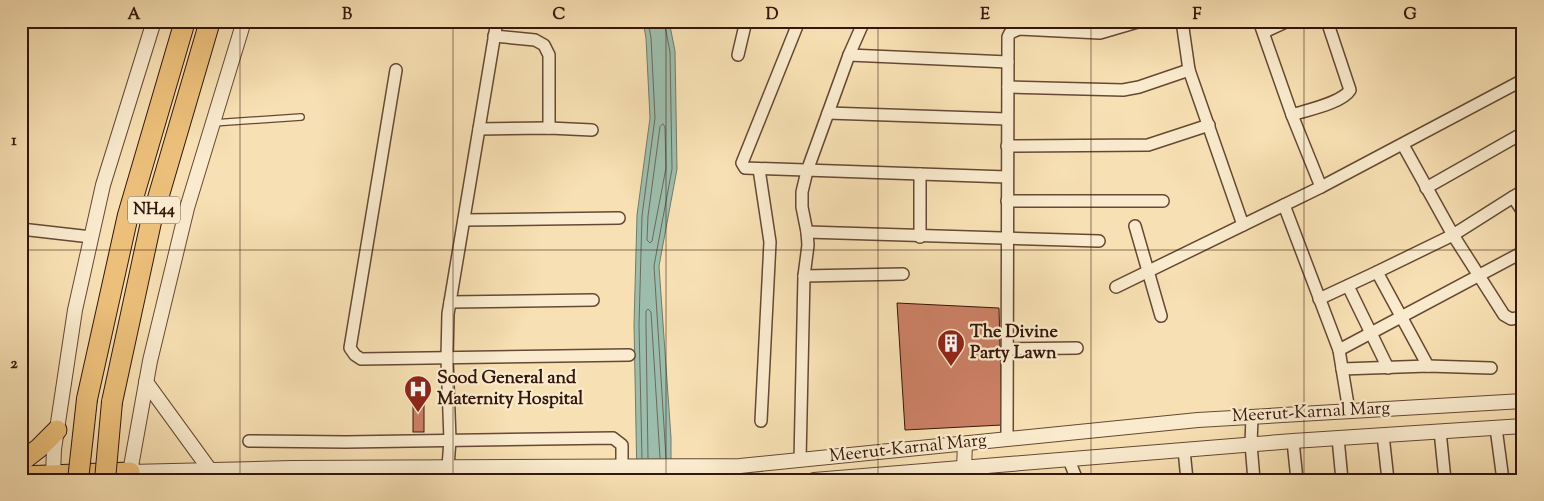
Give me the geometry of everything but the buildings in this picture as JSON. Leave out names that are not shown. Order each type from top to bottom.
[{"type":"highway","name":"NH44","points":[[78,480],[87,399],[128,215],[185,21]]},
{"type":"highway","name":"NH44","points":[[105,480],[112,402],[151,222],[210,21]]},
{"type":"highway","points":[[21,462],[57,430]]},
{"type":"highway","name":"Meerut-Karnal Marg","points":[[21,476],[129,476]]},
{"type":"street","points":[[53,477],[57,430],[75,310],[91,237],[103,185],[154,21]]},
{"type":"street","points":[[129,476],[146,382],[187,208],[244,21]]},
{"type":"street","points":[[447,473],[450,440],[447,358],[448,314],[497,21]]},
{"type":"street","points":[[738,55],[746,21]]},
{"type":"street","points":[[799,21],[742,163],[745,168],[1007,177]]},
{"type":"street","points":[[800,460],[804,276],[808,232],[802,207],[802,192],[807,171],[849,55],[864,21]]},
{"type":"street","points":[[1007,440],[1008,37],[1015,26],[1100,33],[1141,21]]},
{"type":"street","points":[[1182,21],[1189,70],[1243,225]]},
{"type":"street","points":[[1260,21],[1292,115],[1320,188]]},
{"type":"street","points":[[1264,32],[1288,21]]},
{"type":"street","points":[[1292,115],[1338,100],[1350,90],[1327,21]]},
{"type":"street","points":[[494,36],[535,40],[544,45],[549,55],[549,128]]},
{"type":"street","points":[[849,55],[1008,62]]},
{"type":"street","points":[[396,70],[350,348],[354,355],[361,359],[629,355]]},
{"type":"street","points":[[1008,87],[1123,90],[1139,87],[1189,70]]},
{"type":"street","points":[[1116,287],[1320,188],[1523,80]]},
{"type":"street","points":[[828,113],[1008,119]]},
{"type":"street","points":[[1007,146],[1148,145],[1209,125]]},
{"type":"street","points":[[479,130],[549,128],[592,130]]},
{"type":"street","points":[[1426,188],[1523,133]]},
{"type":"street","points":[[1403,145],[1453,235],[1504,315],[1511,319],[1523,317]]},
{"type":"street","points":[[759,169],[770,242],[760,421]]},
{"type":"street","points":[[920,174],[920,237]]},
{"type":"street","points":[[1319,298],[1453,235],[1518,194],[1523,212]]},
{"type":"street","points":[[1007,201],[1163,201]]},
{"type":"street","points":[[1284,206],[1338,350],[1349,411]]},
{"type":"street","points":[[464,220],[619,218]]},
{"type":"street","points":[[1135,226],[1161,316]]},
{"type":"street","points":[[21,229],[91,237]]},
{"type":"street","points":[[808,232],[920,237],[1099,241]]},
{"type":"street","points":[[1338,350],[1523,252]]},
{"type":"street","points":[[1377,272],[1428,366]]},
{"type":"street","points":[[804,276],[903,274]]},
{"type":"street","points":[[1348,286],[1388,368]]},
{"type":"street","points":[[450,302],[593,300]]},
{"type":"street","points":[[1007,349],[1077,348]]},
{"type":"street","points":[[1342,369],[1428,366],[1492,368]]},
{"type":"street","points":[[146,382],[210,470]]},
{"type":"street","name":"Meerut-Karnal Marg","points":[[129,476],[210,470],[253,474],[447,473],[625,466],[740,466],[1198,420],[1523,400]]},
{"type":"street","points":[[1252,417],[1254,480]]},
{"type":"street","name":"Meerut-Karnal Marg","points":[[814,480],[964,468],[983,473],[1069,460],[1252,444],[1523,426]]},
{"type":"street","points":[[1496,428],[1503,480]]},
{"type":"street","points":[[1440,431],[1445,480]]},
{"type":"street","points":[[1383,435],[1388,480]]},
{"type":"street","points":[[249,441],[346,442],[614,438],[622,445],[625,466]]},
{"type":"street","points":[[1338,438],[1342,480]]},
{"type":"street","points":[[1293,441],[1297,480]]},
{"type":"street","points":[[964,468],[965,444]]},
{"type":"street","points":[[1184,450],[1187,480]]},
{"type":"street","points":[[1069,460],[1077,480]]},
{"type":"lane","points":[[213,123],[301,116]]},
{"type":"water","points":[[643,21],[669,21],[675,51],[677,169],[659,266],[671,438],[671,480],[637,480],[634,325],[637,215],[650,118],[646,38]]},
{"type":"place","name":"The Divine Party Lawn","points":[[951,367]]},
{"type":"place","name":"Sood General and Maternity Hospital","points":[[418,413]]}]
